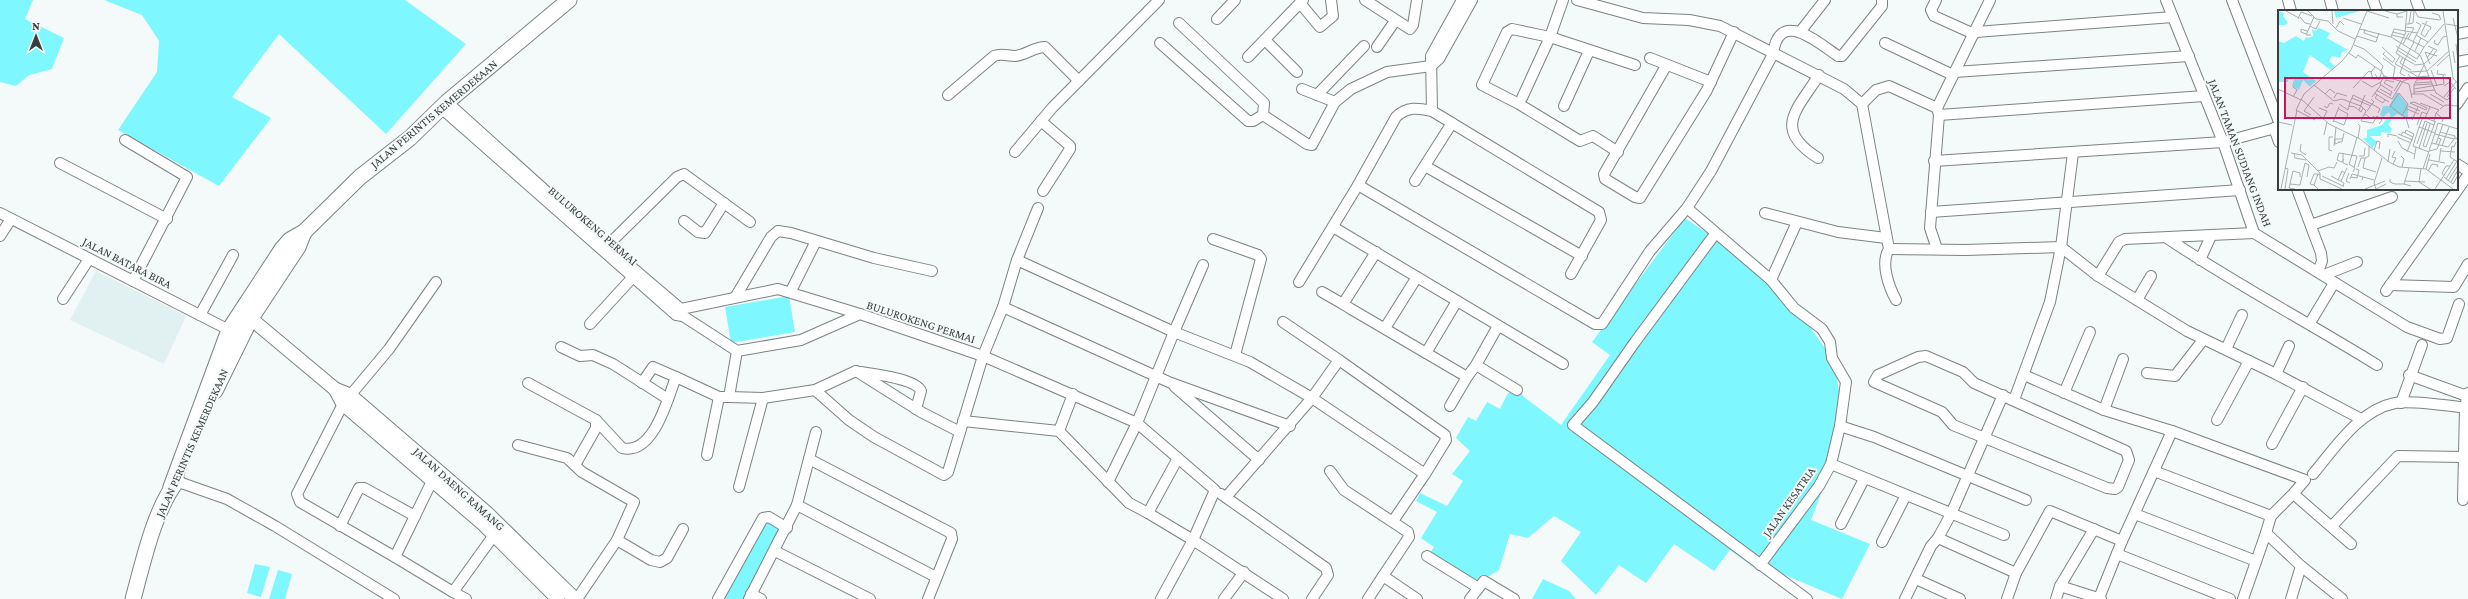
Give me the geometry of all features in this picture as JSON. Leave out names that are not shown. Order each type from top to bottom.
[{"type":"highway","name":"JALAN PERINTIS KEMERDEKAAN","points":[[134,599],[153,533],[235,333],[246,314],[298,247],[304,232],[360,177],[410,138],[444,105],[569,0]]},
{"type":"main road","name":"JALAN DAENG RAMANG","points":[[246,314],[410,452],[488,513],[576,599]]},
{"type":"main road","name":"JALAN DAENG RAMANG","points":[[410,452],[433,479],[494,535],[558,599]]},
{"type":"street","points":[[1015,152],[1041,121],[1159,0]]},
{"type":"street","points":[[1217,19],[1235,0]]},
{"type":"street","points":[[1248,57],[1302,1],[1321,27],[1333,16],[1331,0]]},
{"type":"street","points":[[1365,0],[1395,21],[1408,28],[1413,27],[1417,0]]},
{"type":"street","points":[[1432,111],[1431,56],[1462,0]]},
{"type":"street","points":[[1263,114],[1311,145],[1335,102],[1351,89],[1381,75],[1397,70],[1431,66],[1439,60],[1472,0]]},
{"type":"street","points":[[1522,98],[1550,37],[1563,0]]},
{"type":"street","points":[[1578,0],[1643,18],[1689,20],[1720,26],[1734,32],[1773,54],[1819,75],[1844,89],[1862,104],[1889,249],[1886,254],[1885,264],[1890,288],[1896,300]]},
{"type":"street","points":[[1800,32],[1825,0]]},
{"type":"street","points":[[1358,185],[1598,325],[1604,322],[1650,251],[1687,208],[1724,148],[1773,54],[1776,38],[1780,34],[1791,30],[1800,32],[1838,56],[1842,56],[1882,6],[1882,0]]},
{"type":"street","points":[[1936,0],[1931,10],[1934,16],[1975,33],[2174,17]]},
{"type":"street","points":[[1938,249],[1930,228],[1938,111],[1954,74],[1990,0]]},
{"type":"street","name":"JALAN TAMAN SUDIANG INDAH","points":[[2166,0],[2223,142],[2254,234],[2264,242],[2321,273],[2334,283],[2391,318],[2426,335],[2444,340],[2459,304]]},
{"type":"street","points":[[1934,161],[2223,142],[2277,126],[2232,0]]},
{"type":"street","points":[[2288,0],[2291,10]]},
{"type":"street","points":[[2330,0],[2333,10]]},
{"type":"street","points":[[2373,0],[2377,10]]},
{"type":"street","points":[[2416,0],[2420,10]]},
{"type":"street","points":[[1377,47],[1395,21]]},
{"type":"street","points":[[1160,43],[1248,121],[1253,121],[1263,114],[1264,103],[1179,23]]},
{"type":"street","points":[[1618,152],[1592,136],[1584,141],[1580,141],[1519,104],[1482,85],[1508,30],[1512,29],[1550,37],[1589,51],[1636,64]]},
{"type":"street","points":[[1666,66],[1604,177],[1628,194],[1640,198],[1710,82],[1734,32]]},
{"type":"street","points":[[2458,34],[2468,32]]},
{"type":"street","points":[[1265,40],[1297,72]]},
{"type":"street","points":[[1885,43],[1954,74],[2189,56]]},
{"type":"street","points":[[1317,95],[1364,46]]},
{"type":"street","points":[[948,95],[994,56],[999,54],[1016,56],[1038,47],[1045,47],[1050,51],[1079,81]]},
{"type":"street","points":[[1564,106],[1589,51]]},
{"type":"street","points":[[1650,58],[1666,66],[1710,82]]},
{"type":"street","points":[[2458,62],[2468,60]]},
{"type":"street","points":[[1818,158],[1805,149],[1794,137],[1792,130],[1794,114],[1819,75]]},
{"type":"street","points":[[1862,104],[1876,90],[1889,86],[1938,111],[2204,96]]},
{"type":"street","points":[[2458,103],[2468,88]]},
{"type":"street","points":[[1302,89],[1335,102]]},
{"type":"street","name":"BULUROKENG PERMAI","points":[[444,105],[570,219],[610,252],[633,277],[680,314],[737,351],[801,340],[860,314],[983,356],[1073,394],[1137,423],[1215,490],[1326,568],[1328,575],[1312,599]]},
{"type":"street","points":[[1299,282],[1358,185],[1396,117],[1408,109],[1432,111],[1599,212],[1601,220],[1571,274]]},
{"type":"street","points":[[1041,121],[1070,146],[1070,149],[1043,191]]},
{"type":"street","points":[[1414,181],[1452,123]]},
{"type":"street","points":[[125,140],[187,175],[187,180],[133,282]]},
{"type":"street","points":[[2014,400],[2048,311],[2062,247],[2073,153]]},
{"type":"street","points":[[60,163],[167,219]]},
{"type":"street","points":[[2458,165],[2468,171]]},
{"type":"street","points":[[1425,166],[1582,256]]},
{"type":"street","points":[[750,222],[688,175],[681,174],[610,252],[680,314],[736,296],[771,290],[791,291],[860,314]]},
{"type":"street","points":[[2458,189],[2468,175]]},
{"type":"street","points":[[1931,212],[2240,190]]},
{"type":"street","points":[[2297,190],[2312,226],[2322,257],[2321,273],[2358,262]]},
{"type":"street","points":[[2457,190],[2388,288],[2454,286],[2468,264]]},
{"type":"street","points":[[2312,226],[2392,196]]},
{"type":"street","points":[[684,221],[698,232],[706,233],[724,203]]},
{"type":"street","name":"BULUROKENG PERMAI","points":[[815,390],[849,420],[874,437],[944,475],[948,472],[983,356],[1003,307],[1017,260],[1038,208]]},
{"type":"street","name":"JALAN KESATRIA","points":[[1687,208],[1715,234],[1771,280],[1794,308],[1816,324],[1827,336],[1832,348],[1832,358],[1846,382],[1840,426],[1831,464],[1819,486],[1760,565]]},
{"type":"street","name":"JALAN BATARA BIRA","points":[[0,213],[235,333]]},
{"type":"street","points":[[1766,213],[1845,234],[1886,238]]},
{"type":"street","points":[[0,236],[11,219]]},
{"type":"street","points":[[1771,280],[1797,222]]},
{"type":"street","points":[[1333,227],[1563,364]]},
{"type":"street","points":[[736,296],[774,234],[783,231],[932,271]]},
{"type":"street","points":[[1715,234],[1635,342],[1593,402],[1573,425],[1807,599]]},
{"type":"street","points":[[2098,276],[2122,239],[2254,234]]},
{"type":"street","points":[[2200,260],[2211,236]]},
{"type":"street","points":[[2167,238],[2200,260],[2310,323],[2377,365]]},
{"type":"street","points":[[1213,239],[1261,259],[1234,355]]},
{"type":"street","points":[[791,291],[816,241]]},
{"type":"street","points":[[1889,249],[1966,250],[2062,247],[2098,276],[2203,340],[2226,349],[2361,419]]},
{"type":"street","points":[[1344,304],[1376,252]]},
{"type":"street","points":[[200,315],[234,255]]},
{"type":"street","points":[[63,299],[89,259]]},
{"type":"street","points":[[1017,260],[1174,332],[1234,355],[1270,372],[1312,398],[1425,474]]},
{"type":"street","points":[[1108,482],[1137,423],[1203,265]]},
{"type":"street","points":[[2137,300],[2151,276]]},
{"type":"street","points":[[590,324],[633,277]]},
{"type":"street","points":[[1386,328],[1418,277]]},
{"type":"street","points":[[436,282],[389,349],[347,400],[297,494],[300,502],[466,599]]},
{"type":"street","points":[[2310,323],[2334,283]]},
{"type":"street","points":[[1322,292],[1386,328],[1467,377]]},
{"type":"street","points":[[1426,353],[1457,301]]},
{"type":"street","points":[[1003,307],[1171,383],[1290,426]]},
{"type":"street","points":[[2226,349],[2242,316]]},
{"type":"street","points":[[1284,322],[1445,435],[1446,440],[1393,521]]},
{"type":"street","points":[[1450,406],[1476,365],[1498,326]]},
{"type":"street","points":[[2064,392],[2090,332]]},
{"type":"street","points":[[2147,373],[2175,376],[2203,340]]},
{"type":"street","points":[[2400,403],[2409,375],[2422,345]]},
{"type":"street","points":[[2276,374],[2289,346]]},
{"type":"street","points":[[561,347],[580,356],[591,355],[604,360],[668,399]]},
{"type":"street","points":[[706,455],[737,351]]},
{"type":"street","points":[[1926,356],[1963,372],[1974,384],[2014,400],[2126,451],[2129,460],[2118,487],[2115,489],[2108,488],[1953,425],[1942,412],[1877,385],[1874,382],[1875,378],[1918,358],[1926,356]]},
{"type":"street","points":[[2104,410],[2123,359]]},
{"type":"street","points":[[1226,497],[1290,426],[1339,360]]},
{"type":"street","points":[[2217,420],[2249,361]]},
{"type":"street","points":[[1476,365],[1517,390]]},
{"type":"street","points":[[642,383],[654,367],[724,397],[763,398],[815,390],[856,371],[894,378],[917,385],[921,391],[916,409]]},
{"type":"street","points":[[856,371],[916,409],[960,432]]},
{"type":"street","points":[[2024,375],[2104,410],[2172,431],[2305,480],[2271,516],[2243,599]]},
{"type":"street","points":[[2409,375],[2467,394],[2463,500]]},
{"type":"street","points":[[528,383],[596,420],[622,448],[627,450],[638,445],[651,434],[664,414],[676,377]]},
{"type":"street","points":[[1171,383],[1259,460]]},
{"type":"street","points":[[2272,444],[2303,388]]},
{"type":"street","points":[[1059,431],[1073,394]]},
{"type":"street","points":[[1905,599],[1931,546],[1938,538],[1951,514],[2003,395]]},
{"type":"street","points":[[739,487],[763,398]]},
{"type":"street","points":[[2312,474],[2361,419],[2389,405],[2400,403],[2466,408]]},
{"type":"street","points":[[575,465],[596,428],[596,420]]},
{"type":"street","points":[[963,421],[1059,431],[1129,504],[1148,513],[1193,540],[1283,599]]},
{"type":"street","points":[[1840,426],[1874,437],[2026,500]]},
{"type":"street","points":[[2060,586],[2100,599],[2122,541],[2172,431]]},
{"type":"street","points":[[761,599],[750,596],[787,528],[797,505],[816,432]]},
{"type":"street","points":[[518,445],[567,458],[582,472],[634,501],[631,513],[617,540],[576,599]]},
{"type":"street","points":[[2332,526],[2398,456],[2464,457]]},
{"type":"street","points":[[1148,513],[1178,458]]},
{"type":"street","points":[[809,459],[950,532],[952,539],[928,599]]},
{"type":"street","points":[[1831,464],[1905,497],[2004,535]]},
{"type":"street","points":[[1330,471],[1344,490],[1406,530],[1409,537],[1368,599]]},
{"type":"street","points":[[2154,471],[2271,516]]},
{"type":"street","points":[[1841,524],[1864,478]]},
{"type":"street","points":[[395,557],[433,479]]},
{"type":"street","points":[[173,483],[227,499],[394,599]]},
{"type":"street","points":[[340,526],[357,490],[362,487],[415,516]]},
{"type":"street","points":[[1161,599],[1193,540],[1215,490]]},
{"type":"street","points":[[1882,542],[1905,497]]},
{"type":"street","points":[[2297,497],[2351,544]]},
{"type":"street","points":[[797,505],[936,577]]},
{"type":"street","points":[[2007,599],[2016,573],[2048,512],[2053,512],[2122,541]]},
{"type":"street","points":[[2135,514],[2256,561]]},
{"type":"street","points":[[718,599],[763,518],[769,517],[787,528]]},
{"type":"street","points":[[617,540],[651,560],[660,562],[667,558],[683,529]]},
{"type":"street","points":[[2056,599],[2060,586],[2094,529]]},
{"type":"street","points":[[2266,533],[2301,566],[2342,599]]},
{"type":"street","points":[[453,592],[494,535]]},
{"type":"street","points":[[1938,538],[2016,573]]},
{"type":"street","points":[[775,551],[870,599]]},
{"type":"street","points":[[2117,554],[2230,599]]},
{"type":"street","points":[[1427,556],[1477,587]]},
{"type":"street","points":[[2290,599],[2301,566]]},
{"type":"street","points":[[1224,599],[1244,572]]},
{"type":"street","points":[[1383,576],[1417,599]]},
{"type":"street","points":[[1916,579],[1960,599]]},
{"type":"street","points":[[1470,599],[1481,582],[1485,581],[1514,599]]},
{"type":"shaded area","points":[[0,0],[33,0],[25,19],[64,38],[52,69],[29,75],[16,86],[0,82]]},
{"type":"shaded area","points":[[104,0],[405,0],[466,44],[386,134],[279,34],[232,97],[271,118],[219,186],[118,130],[157,72],[159,41],[142,15]]},
{"type":"shaded area","points":[[1685,218],[1741,256],[1791,300],[1834,361],[1842,409],[1834,460],[1811,520],[1870,544],[1842,599],[1780,573],[1759,571],[1730,550],[1714,571],[1674,544],[1646,583],[1619,565],[1596,595],[1561,561],[1581,532],[1554,516],[1528,538],[1510,534],[1499,570],[1489,576],[1481,575],[1473,584],[1428,556],[1434,547],[1421,538],[1437,512],[1416,501],[1420,493],[1447,506],[1463,481],[1452,474],[1470,451],[1456,438],[1468,417],[1476,421],[1487,402],[1500,409],[1508,393],[1520,391],[1524,397],[1561,425],[1610,355],[1592,342]]},
{"type":"shaded area","points":[[96,271],[186,316],[164,364],[70,320]]},
{"type":"shaded area","points":[[789,296],[795,332],[731,343],[725,307]]},
{"type":"shaded area","points":[[766,519],[784,529],[746,599],[721,599]]},
{"type":"shaded area","points":[[255,564],[270,567],[261,597],[247,593]]},
{"type":"shaded area","points":[[278,570],[292,574],[285,599],[269,599]]},
{"type":"shaded area","points":[[1543,579],[1569,591],[1576,599],[1532,599]]}]
